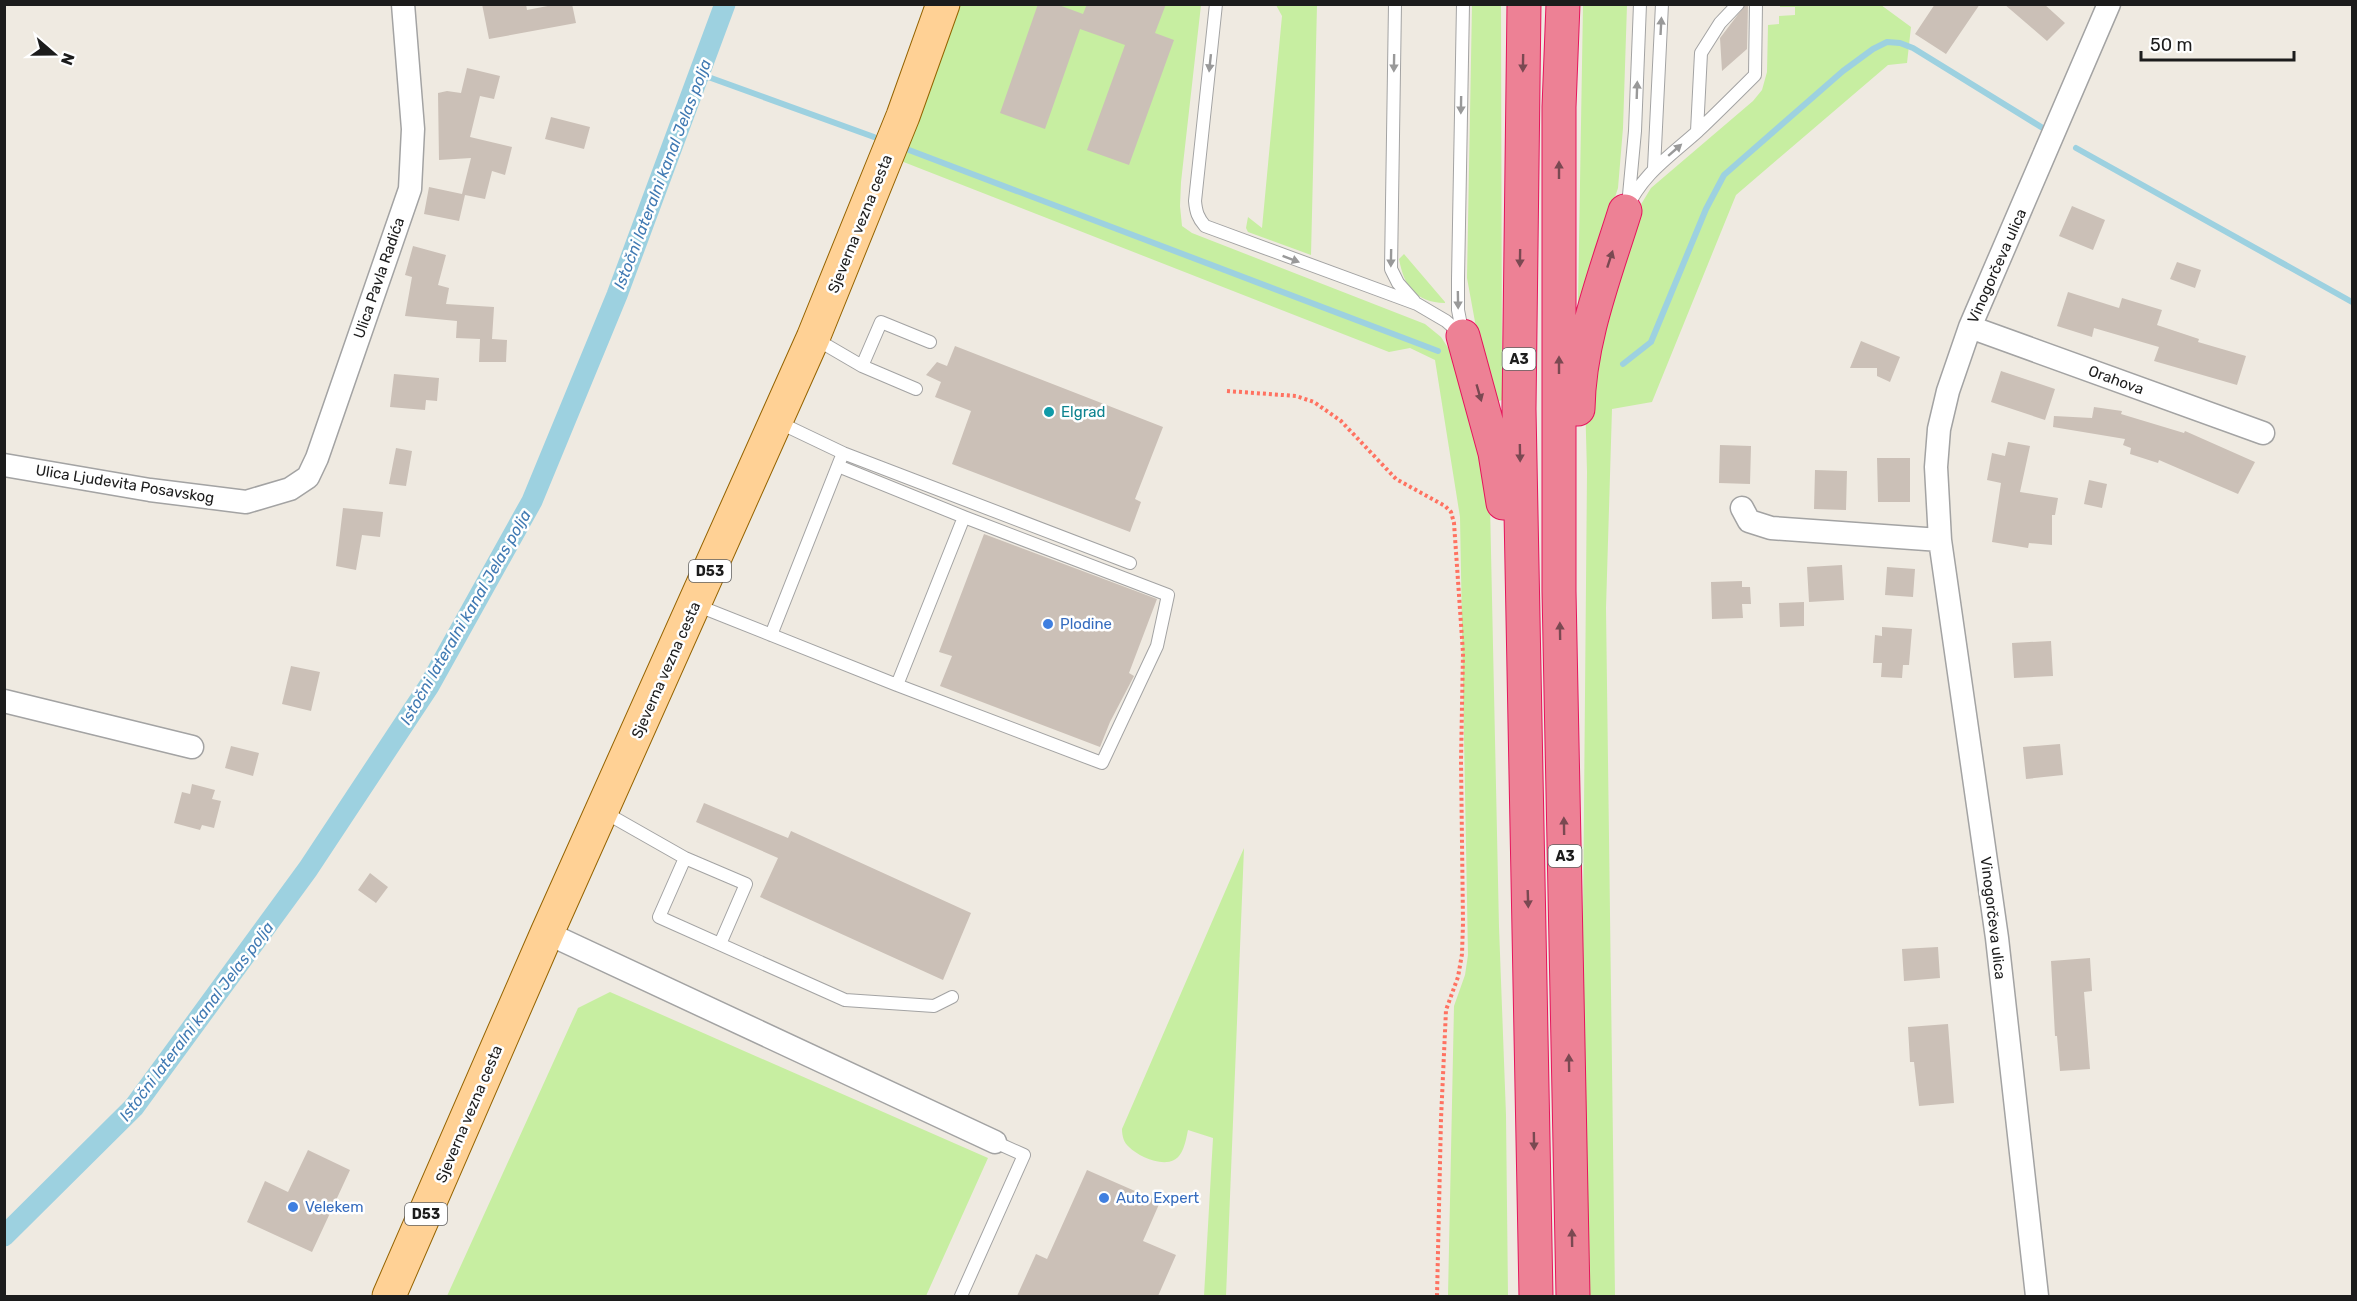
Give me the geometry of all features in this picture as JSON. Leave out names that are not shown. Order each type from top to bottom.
[{"type":"highway","name":"A3","points":[[1524,4],[1519,409],[1523,714],[1532,1019],[1536,1296]]},
{"type":"highway","name":"A3","points":[[1563,4],[1559,107],[1559,591],[1573,1296]]},
{"type":"highway","points":[[1559,591],[1568,570],[1576,519],[1578,401],[1582,369],[1595,307],[1625,211]]},
{"type":"highway","points":[[1463,336],[1501,484],[1504,514],[1506,657],[1516,700],[1523,714]]},
{"type":"main road","name":"Sjeverna vezna cesta","points":[[389,1296],[547,933],[813,338],[903,116],[943,4]]},
{"type":"street","name":"Ulica Pavla Radića","points":[[246,502],[290,489],[308,477],[317,458],[410,189],[413,129],[403,4]]},
{"type":"street","name":"Vinogorčeva ulica","points":[[2037,1296],[1997,938],[1940,540],[1936,467],[1939,429],[1948,391],[1970,327],[2109,4]]},
{"type":"street","name":"Orahova","points":[[1970,327],[2263,433]]},
{"type":"street","name":"Ulica Ljudevita Posavskog","points":[[4,465],[150,490],[246,502]]},
{"type":"street","points":[[1742,508],[1749,521],[1771,528],[1940,540]]},
{"type":"street","points":[[4,701],[192,747]]},
{"type":"street","points":[[547,933],[995,1142]]},
{"type":"lane","points":[[1216,4],[1195,201],[1199,220],[1205,226],[1417,304],[1446,321],[1463,336]]},
{"type":"lane","points":[[1395,4],[1391,269],[1406,294],[1417,304]]},
{"type":"lane","points":[[1463,4],[1458,310],[1463,336]]},
{"type":"lane","points":[[1625,211],[1633,160],[1640,4]]},
{"type":"lane","points":[[1654,168],[1662,4]]},
{"type":"lane","points":[[1697,131],[1701,53],[1719,23],[1738,4]]},
{"type":"lane","points":[[1625,211],[1640,183],[1654,168],[1697,131],[1755,75],[1756,4]]},
{"type":"lane","points":[[862,366],[881,322],[930,342]]},
{"type":"lane","points":[[813,338],[862,366],[916,389]]},
{"type":"lane","points":[[777,421],[843,453],[1130,562]]},
{"type":"lane","points":[[771,635],[843,453]]},
{"type":"lane","points":[[696,604],[897,685],[1102,763],[1157,646],[1168,595],[838,466]]},
{"type":"lane","points":[[897,685],[964,517]]},
{"type":"lane","points":[[603,812],[685,858],[746,884],[720,944]]},
{"type":"lane","points":[[685,858],[659,917],[846,1000],[934,1006],[952,997]]},
{"type":"lane","points":[[961,1296],[1024,1155],[995,1142]]},
{"type":"path","points":[[1227,391],[1296,396],[1314,402],[1341,421],[1396,479],[1445,506],[1451,512],[1454,524],[1463,653],[1461,761],[1463,922],[1462,954],[1458,977],[1446,1010],[1437,1296]]},
{"type":"green space","points":[[958,5],[1201,5],[1181,182],[1182,226],[1192,233],[1425,324],[1441,337],[1456,360],[1490,504],[1499,927],[1506,1115],[1508,1296],[1448,1296],[1454,1006],[1465,975],[1468,955],[1460,517],[1435,360],[1410,348],[1389,352],[901,161]]},
{"type":"green space","points":[[1276,5],[1317,5],[1311,255],[1248,232],[1246,228],[1248,217],[1262,228],[1282,16]]},
{"type":"green space","points":[[1472,5],[1501,5],[1502,400],[1490,404],[1467,278]]},
{"type":"green space","points":[[1583,5],[1627,5],[1623,128],[1618,188],[1582,300],[1578,303]]},
{"type":"green space","points":[[1780,5],[1881,5],[1911,27],[1907,63],[1888,65],[1736,195],[1652,402],[1612,409],[1606,608],[1615,1296],[1585,1296],[1583,918],[1587,472],[1585,398],[1640,206],[1651,188],[1753,101],[1762,90],[1767,72],[1768,25],[1779,24],[1779,16],[1795,15],[1795,7],[1780,7]]},
{"type":"green space","points":[[1404,254],[1445,303],[1426,300],[1413,291],[1401,269],[1399,259]]},
{"type":"green space","points":[[1244,848],[1226,1296],[1204,1296],[1213,1138],[1188,1130],[1184,1146],[1177,1158],[1163,1162],[1150,1160],[1133,1150],[1127,1145],[1122,1129]]},
{"type":"green space","points":[[610,992],[988,1158],[926,1296],[447,1296],[578,1008]]},
{"type":"building","points":[[482,4],[526,4],[527,10],[558,4],[572,4],[576,23],[489,39]]},
{"type":"building","points":[[1038,4],[1056,4],[1083,14],[1087,4],[1166,4],[1155,33],[1174,40],[1129,165],[1087,150],[1125,45],[1080,29],[1045,129],[1000,113]]},
{"type":"building","points":[[1748,4],[1747,49],[1722,71],[1720,38]]},
{"type":"building","points":[[1935,4],[1980,4],[1946,54],[1915,34]]},
{"type":"building","points":[[2004,4],[2044,4],[2065,23],[2047,41]]},
{"type":"building","points":[[467,68],[500,76],[494,99],[480,96],[470,137],[512,147],[505,175],[492,171],[485,199],[465,195],[459,221],[424,214],[429,187],[462,194],[471,158],[439,160],[438,93],[447,91],[461,93]]},
{"type":"building","points":[[551,117],[590,127],[584,149],[545,139]]},
{"type":"building","points":[[2072,206],[2105,220],[2093,250],[2059,236]]},
{"type":"building","points":[[413,246],[446,255],[438,285],[449,288],[446,304],[494,307],[492,339],[507,340],[506,362],[479,362],[480,339],[456,338],[457,321],[405,316],[412,277],[405,275]]},
{"type":"building","points":[[2177,262],[2201,270],[2195,288],[2170,279]]},
{"type":"building","points":[[2068,292],[2119,308],[2122,298],[2162,310],[2157,325],[2199,339],[2198,342],[2246,356],[2237,385],[2154,361],[2159,347],[2094,328],[2092,337],[2057,326]]},
{"type":"building","points":[[1861,341],[1900,357],[1890,382],[1877,376],[1877,368],[1850,368]]},
{"type":"building","points":[[955,346],[1163,427],[1135,499],[1141,502],[1130,532],[952,464],[971,411],[935,397],[941,382],[926,375],[937,362],[947,366]]},
{"type":"building","points":[[2001,371],[2055,389],[2045,420],[1991,402]]},
{"type":"building","points":[[394,374],[439,378],[437,401],[426,400],[425,410],[390,407]]},
{"type":"building","points":[[2094,407],[2122,411],[2121,414],[2184,433],[2185,431],[2255,462],[2238,494],[2159,460],[2158,463],[2130,454],[2131,448],[2123,445],[2125,439],[2053,427],[2054,416],[2092,418]]},
{"type":"building","points":[[2008,442],[2030,446],[2020,492],[2058,498],[2055,515],[2052,515],[2052,545],[2029,543],[2028,548],[1992,542],[2001,483],[1987,480],[1992,453],[2005,456]]},
{"type":"building","points":[[1720,445],[1751,446],[1750,484],[1719,483]]},
{"type":"building","points":[[396,448],[412,451],[406,486],[389,484]]},
{"type":"building","points":[[1877,458],[1910,458],[1910,502],[1878,502]]},
{"type":"building","points":[[1815,470],[1847,471],[1846,510],[1814,509]]},
{"type":"building","points":[[2089,480],[2107,484],[2102,508],[2084,504]]},
{"type":"building","points":[[343,508],[383,512],[380,537],[362,535],[356,570],[336,566]]},
{"type":"building","name":"Plodine","points":[[984,534],[1157,599],[1129,673],[1134,676],[1100,747],[940,686],[952,656],[939,652]]},
{"type":"building","points":[[1842,565],[1844,600],[1809,602],[1807,567]]},
{"type":"building","points":[[1887,567],[1915,569],[1913,597],[1885,595]]},
{"type":"building","points":[[1742,581],[1742,587],[1750,587],[1751,604],[1742,604],[1743,618],[1712,619],[1711,582]]},
{"type":"building","points":[[1804,602],[1804,626],[1780,627],[1779,603]]},
{"type":"building","points":[[1882,627],[1912,629],[1909,665],[1903,665],[1902,678],[1881,677],[1882,663],[1873,663],[1875,635],[1882,636]]},
{"type":"building","points":[[2051,641],[2053,676],[2014,678],[2012,643]]},
{"type":"building","points":[[291,666],[320,672],[311,711],[282,704]]},
{"type":"building","points":[[2060,744],[2063,775],[2026,779],[2023,747]]},
{"type":"building","points":[[231,746],[259,753],[253,776],[225,768]]},
{"type":"building","points":[[192,784],[215,790],[212,799],[221,801],[214,828],[202,825],[200,830],[174,823],[182,792],[190,794]]},
{"type":"building","points":[[704,803],[788,838],[791,831],[971,913],[943,980],[760,897],[778,858],[696,822]]},
{"type":"building","points":[[370,873],[388,887],[376,903],[358,890]]},
{"type":"building","points":[[1938,947],[1940,978],[1904,981],[1902,949]]},
{"type":"building","points":[[2090,958],[2092,991],[2084,992],[2090,1069],[2060,1071],[2057,1036],[2055,1036],[2051,961]]},
{"type":"building","points":[[1948,1024],[1954,1103],[1919,1106],[1914,1062],[1910,1062],[1908,1027]]},
{"type":"building","name":"Velekem","points":[[308,1150],[350,1170],[312,1252],[247,1222],[265,1181],[288,1192]]},
{"type":"building","points":[[1087,1170],[1160,1202],[1143,1241],[1176,1255],[1158,1296],[1017,1296],[1036,1254],[1047,1259]]},
{"type":"waterway","name":"Istočni lateralni kanal Jelas polja","points":[[4,1236],[134,1107],[308,869],[429,686],[532,501],[617,295],[725,4]]},
{"type":"waterway","points":[[1623,364],[1651,342],[1706,209],[1724,175],[1843,71],[1873,49],[1887,42],[1900,43],[1913,48],[2046,130]]},
{"type":"waterway","points":[[700,74],[874,137]]},
{"type":"waterway","points":[[2076,148],[2352,302]]},
{"type":"waterway","points":[[909,150],[1438,351]]},
{"type":"place","name":"Elgrad","points":[[1049,412]]},
{"type":"place","name":"Plodine","points":[[1048,624]]},
{"type":"place","name":"Auto Expert","points":[[1104,1198]]},
{"type":"place","name":"Velekem","points":[[293,1207]]}]
